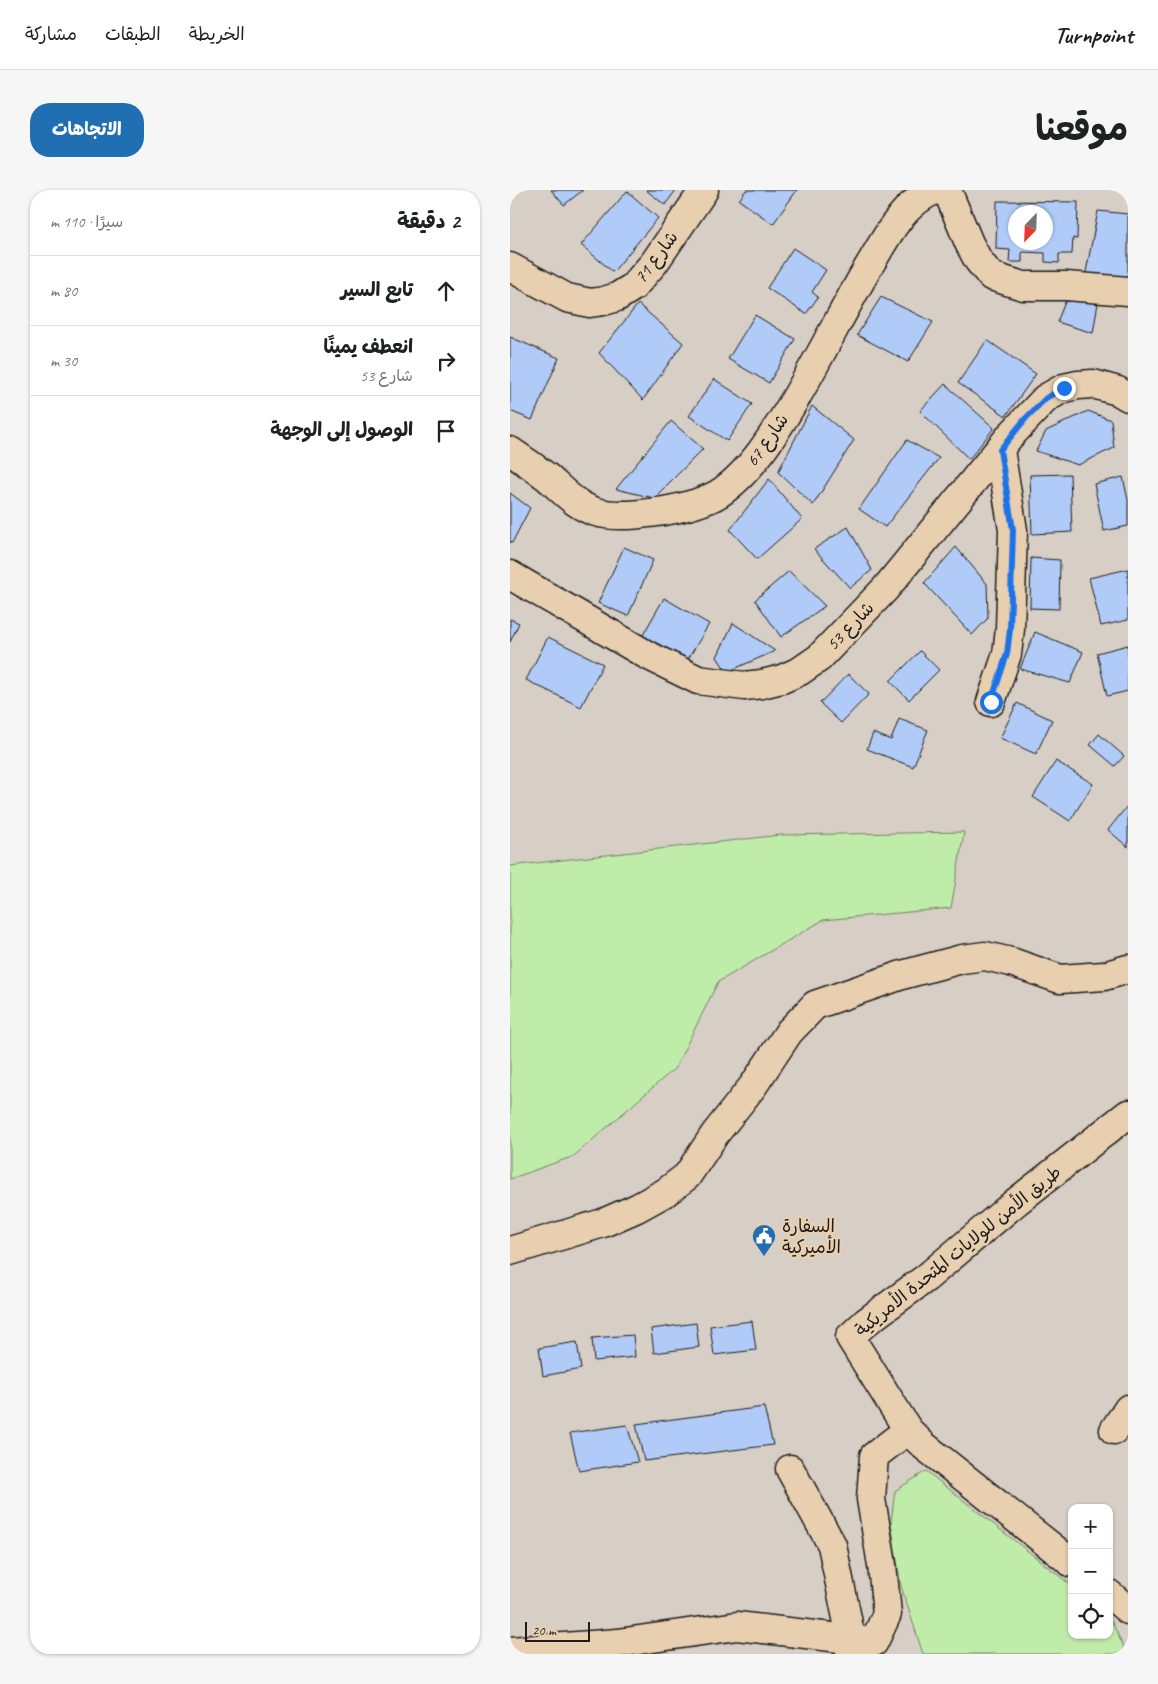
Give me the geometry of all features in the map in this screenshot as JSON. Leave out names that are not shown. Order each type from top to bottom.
[{"type":"street","name":"شارع 71","points":[[510,267],[567,298],[590,303],[604,302],[617,297],[633,287],[649,269],[704,190]]},
{"type":"street","name":"شارع 67","points":[[510,451],[546,477],[577,503],[596,512],[612,514],[650,513],[705,500],[723,492],[744,473],[769,441],[801,390],[857,285],[901,216],[917,200],[935,190]]},
{"type":"street","points":[[947,190],[969,243],[978,260],[991,276],[1023,286],[1066,286],[1128,291]]},
{"type":"street","name":"شارع 53","points":[[510,575],[647,655],[698,680],[744,686],[782,679],[800,671],[819,658],[886,588],[1026,418],[1046,398],[1064,388],[1078,384],[1093,384],[1118,391],[1128,397]]},
{"type":"street","points":[[991,702],[1007,654],[1010,629],[1013,530],[1000,450]]},
{"type":"street","points":[[510,1251],[604,1222],[637,1208],[666,1192],[687,1176],[753,1086],[789,1032],[815,1005],[902,975],[985,956],[1010,962],[1060,980],[1104,976],[1128,969]]},
{"type":"street","name":"طريق الأمن للولايات المتحدة الأمريكية","points":[[1068,1560],[935,1455],[908,1430],[850,1337],[866,1322],[926,1278],[1016,1202],[1128,1114]]},
{"type":"street","points":[[510,1651],[618,1643],[737,1626],[851,1646],[874,1642],[887,1614],[882,1565],[871,1499],[874,1456],[908,1430]]},
{"type":"street","points":[[790,1469],[832,1545],[851,1646]]},
{"type":"street","points":[[1113,1597],[1128,1610]]},
{"type":"green space","points":[[964,832],[951,908],[823,920],[718,982],[675,1068],[574,1156],[510,1179],[510,866],[781,835]]},
{"type":"green space","points":[[926,1471],[1068,1583],[1068,1639],[1113,1639],[1113,1624],[1126,1652],[1125,1654],[923,1654],[901,1586],[891,1522],[895,1491]]},
{"type":"building","points":[[551,190],[583,190],[564,205]]},
{"type":"building","points":[[646,190],[676,190],[665,205]]},
{"type":"building","points":[[746,190],[797,190],[773,224],[739,200]]},
{"type":"building","points":[[627,191],[658,218],[613,272],[581,245]]},
{"type":"building","points":[[997,201],[1078,202],[1077,239],[1073,238],[1072,254],[1059,254],[1059,263],[1045,262],[1045,253],[1022,252],[1022,262],[1009,262],[1010,250],[1053,250],[1053,205],[1008,205],[1008,250],[996,249]]},
{"type":"building","points":[[1098,211],[1128,214],[1128,277],[1085,277]]},
{"type":"building","points":[[793,248],[826,270],[812,292],[818,297],[806,314],[767,288]]},
{"type":"building","points":[[881,297],[933,322],[908,362],[857,335]]},
{"type":"building","points":[[1099,297],[1093,333],[1057,322],[1065,302]]},
{"type":"building","points":[[638,304],[683,343],[643,400],[599,353]]},
{"type":"building","points":[[755,315],[795,339],[769,383],[728,359]]},
{"type":"building","points":[[510,337],[559,358],[532,420],[510,411]]},
{"type":"building","points":[[987,340],[1036,374],[1006,416],[958,383]]},
{"type":"building","points":[[714,379],[752,404],[727,441],[689,416]]},
{"type":"building","points":[[945,384],[994,428],[969,459],[920,411]]},
{"type":"building","points":[[812,406],[854,440],[813,505],[778,472]]},
{"type":"building","points":[[1088,411],[1111,420],[1114,448],[1078,465],[1036,451],[1046,431]]},
{"type":"building","points":[[671,421],[703,449],[654,498],[616,489]]},
{"type":"building","points":[[907,440],[939,458],[885,527],[859,509]]},
{"type":"building","points":[[1070,474],[1072,532],[1032,534],[1030,475]]},
{"type":"building","points":[[1123,477],[1128,500],[1128,526],[1104,531],[1094,484]]},
{"type":"building","points":[[769,479],[802,519],[757,559],[730,530]]},
{"type":"building","points":[[510,493],[530,508],[512,543],[510,542]]},
{"type":"building","points":[[848,527],[872,570],[850,588],[814,549]]},
{"type":"building","points":[[624,547],[653,560],[628,616],[598,603]]},
{"type":"building","points":[[956,547],[987,584],[988,618],[972,635],[924,583]]},
{"type":"building","points":[[1031,558],[1060,560],[1059,609],[1030,608]]},
{"type":"building","points":[[1128,569],[1128,620],[1101,626],[1089,578]]},
{"type":"building","points":[[789,571],[825,606],[781,637],[755,600]]},
{"type":"building","points":[[664,598],[709,624],[684,666],[640,640]]},
{"type":"building","points":[[510,619],[519,623],[510,642]]},
{"type":"building","points":[[733,623],[775,651],[727,672],[717,657]]},
{"type":"building","points":[[1035,632],[1083,652],[1070,683],[1020,669]]},
{"type":"building","points":[[548,637],[603,664],[581,707],[526,680]]},
{"type":"building","points":[[1128,645],[1128,691],[1107,696],[1097,653]]},
{"type":"building","points":[[920,651],[939,670],[909,700],[890,681]]},
{"type":"building","points":[[848,674],[869,694],[841,723],[820,703]]},
{"type":"building","points":[[1017,703],[1052,720],[1036,754],[1000,738]]},
{"type":"building","points":[[899,719],[928,730],[913,767],[867,749],[873,733],[891,740]]},
{"type":"building","points":[[1099,734],[1124,756],[1115,766],[1090,745]]},
{"type":"building","points":[[1056,761],[1093,784],[1070,821],[1033,797]]},
{"type":"building","points":[[1128,805],[1128,847],[1108,830]]},
{"type":"building","points":[[752,1321],[756,1350],[714,1355],[710,1326]]},
{"type":"building","points":[[696,1323],[699,1347],[654,1353],[651,1329]]},
{"type":"building","points":[[633,1335],[635,1357],[594,1361],[592,1338]]},
{"type":"building","points":[[577,1342],[581,1369],[543,1376],[539,1348]]},
{"type":"building","points":[[764,1407],[773,1445],[644,1461],[636,1424]]},
{"type":"building","points":[[627,1425],[638,1462],[579,1471],[570,1433]]},
{"type":"place","name":"السفارة الأميركية","points":[[764,1257]]},
{"type":"route","points":[[991,702],[1007,654],[1010,629],[1013,530],[1000,450],[1010,436],[1046,398],[1064,388]]}]
